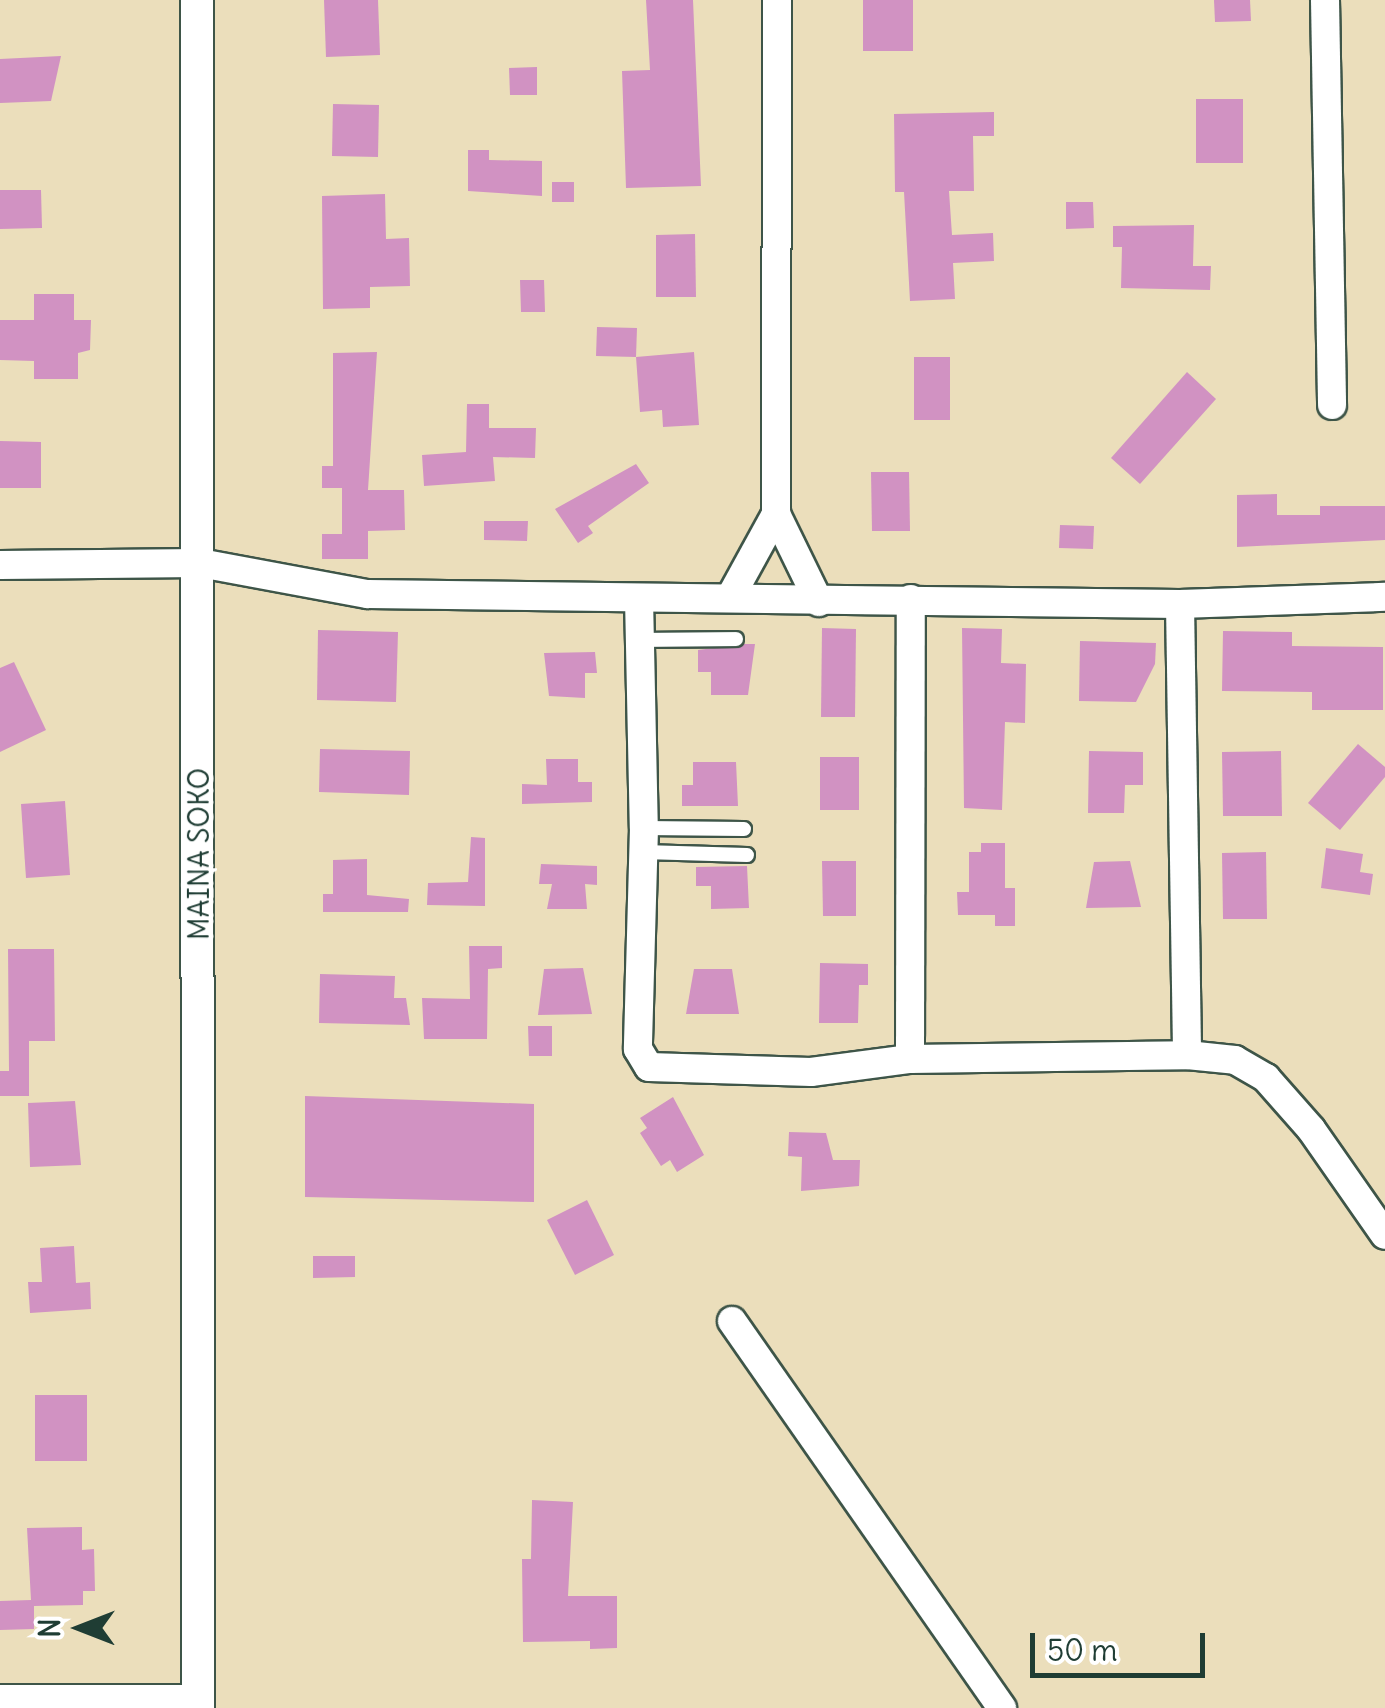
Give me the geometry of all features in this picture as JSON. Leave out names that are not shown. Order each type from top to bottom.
[{"type":"street","name":"MAINA SOKO","points":[[197,0],[198,1704]]},
{"type":"street","points":[[777,0],[776,514],[819,602]]},
{"type":"street","points":[[1325,0],[1332,405]]},
{"type":"street","points":[[730,596],[776,514]]},
{"type":"street","points":[[0,564],[200,563],[368,594],[1180,604],[1385,596]]},
{"type":"street","points":[[639,598],[643,640],[643,840],[638,1049],[649,1067],[811,1072],[910,1059],[1187,1055],[1234,1060],[1266,1078],[1311,1128],[1385,1235]]},
{"type":"street","points":[[910,1059],[912,599]]},
{"type":"street","points":[[1180,604],[1187,1055]]},
{"type":"street","points":[[732,1321],[1002,1708]]},
{"type":"street","points":[[0,1700],[198,1704]]},
{"type":"lane","points":[[643,640],[736,639]]},
{"type":"lane","points":[[643,840],[744,829]]},
{"type":"lane","points":[[643,840],[747,855]]},
{"type":"building","points":[[324,0],[378,0],[380,55],[326,57]]},
{"type":"building","points":[[646,0],[693,0],[701,186],[626,188],[622,71],[650,70]]},
{"type":"building","points":[[863,0],[913,0],[913,51],[863,51]]},
{"type":"building","points":[[1214,0],[1250,0],[1251,21],[1215,22]]},
{"type":"building","points":[[61,56],[51,101],[0,103],[0,59]]},
{"type":"building","points":[[537,67],[537,95],[510,95],[509,68]]},
{"type":"building","points":[[1196,99],[1243,99],[1243,163],[1196,163]]},
{"type":"building","points":[[333,104],[379,105],[378,157],[332,156]]},
{"type":"building","points":[[994,112],[994,136],[973,136],[974,191],[949,191],[952,235],[993,233],[994,261],[953,263],[955,299],[910,301],[904,192],[895,192],[894,114]]},
{"type":"building","points":[[468,150],[489,150],[489,160],[542,161],[542,196],[468,191]]},
{"type":"building","points":[[552,182],[574,182],[574,202],[552,202]]},
{"type":"building","points":[[0,190],[41,190],[42,228],[0,229]]},
{"type":"building","points":[[385,194],[386,239],[409,238],[410,286],[370,287],[370,308],[323,309],[322,196]]},
{"type":"building","points":[[1066,202],[1093,202],[1094,228],[1066,229]]},
{"type":"building","points":[[1194,225],[1193,266],[1211,266],[1210,290],[1121,288],[1122,247],[1113,247],[1113,226]]},
{"type":"building","points":[[695,234],[696,297],[656,297],[656,235]]},
{"type":"building","points":[[520,280],[544,280],[545,312],[521,312]]},
{"type":"building","points":[[34,294],[74,294],[74,320],[91,320],[90,350],[78,353],[78,379],[34,379],[34,361],[0,360],[0,320],[34,320]]},
{"type":"building","points":[[597,327],[637,328],[636,357],[596,356]]},
{"type":"building","points":[[377,352],[368,490],[404,490],[405,530],[368,531],[368,559],[322,559],[322,534],[342,534],[342,488],[322,488],[322,466],[333,466],[333,353]]},
{"type":"building","points":[[694,352],[699,425],[663,427],[662,410],[640,412],[636,357]]},
{"type":"building","points":[[914,357],[950,357],[950,420],[914,420]]},
{"type":"building","points":[[1187,372],[1216,399],[1140,484],[1111,458]]},
{"type":"building","points":[[467,404],[489,404],[489,428],[536,428],[535,458],[493,457],[495,481],[424,486],[422,455],[466,452]]},
{"type":"building","points":[[0,441],[41,442],[41,488],[0,488]]},
{"type":"building","points":[[636,464],[649,483],[588,526],[593,533],[578,543],[555,509]]},
{"type":"building","points":[[871,472],[909,472],[910,531],[872,531]]},
{"type":"building","points":[[1277,494],[1277,515],[1320,515],[1320,506],[1385,506],[1385,540],[1237,547],[1237,495]]},
{"type":"building","points":[[484,521],[528,521],[527,541],[484,540]]},
{"type":"building","points":[[1060,525],[1094,526],[1093,549],[1059,548]]},
{"type":"building","points":[[822,628],[856,629],[855,717],[821,717]]},
{"type":"building","points":[[962,628],[1002,629],[1001,663],[1026,664],[1025,723],[1005,722],[1002,810],[964,808]]},
{"type":"building","points":[[318,630],[398,632],[396,702],[317,700]]},
{"type":"building","points":[[1223,631],[1292,632],[1292,646],[1383,647],[1383,710],[1312,710],[1312,692],[1222,691]]},
{"type":"building","points":[[1080,641],[1156,643],[1155,664],[1136,702],[1079,701]]},
{"type":"building","points":[[755,644],[748,695],[711,695],[711,672],[698,672],[698,650]]},
{"type":"building","points":[[595,652],[597,673],[585,673],[585,698],[549,696],[544,653]]},
{"type":"building","points":[[14,662],[46,730],[0,752],[0,668]]},
{"type":"building","points":[[1358,744],[1385,767],[1385,777],[1340,830],[1308,803]]},
{"type":"building","points":[[320,749],[410,751],[409,795],[319,792]]},
{"type":"building","points":[[1089,751],[1143,752],[1143,785],[1125,785],[1124,813],[1088,813]]},
{"type":"building","points":[[1281,751],[1282,816],[1223,816],[1222,752]]},
{"type":"building","points":[[820,757],[859,757],[859,810],[820,810]]},
{"type":"building","points":[[546,759],[578,759],[578,782],[592,782],[592,802],[522,804],[522,784],[547,785]]},
{"type":"building","points":[[693,762],[736,762],[738,806],[682,806],[682,785],[693,785]]},
{"type":"building","points":[[65,801],[70,875],[26,878],[21,804]]},
{"type":"building","points":[[471,837],[485,838],[485,906],[427,905],[428,883],[468,882]]},
{"type":"building","points":[[981,843],[1005,843],[1005,888],[1015,888],[1015,926],[995,926],[995,915],[958,915],[957,892],[969,892],[969,852],[981,852]]},
{"type":"building","points":[[1326,848],[1363,854],[1360,872],[1373,874],[1370,895],[1321,888]]},
{"type":"building","points":[[1266,852],[1267,919],[1223,919],[1222,853]]},
{"type":"building","points":[[367,859],[367,895],[409,899],[408,912],[323,912],[323,894],[333,894],[333,860]]},
{"type":"building","points":[[822,861],[856,861],[856,916],[823,916]]},
{"type":"building","points":[[1130,861],[1141,907],[1086,908],[1094,862]]},
{"type":"building","points":[[541,864],[597,866],[597,885],[585,884],[587,909],[547,909],[552,884],[539,884]]},
{"type":"building","points":[[747,866],[749,908],[711,909],[711,886],[696,886],[696,867]]},
{"type":"building","points":[[469,946],[502,946],[502,968],[488,969],[487,1039],[424,1039],[422,998],[470,999]]},
{"type":"building","points":[[8,949],[54,949],[55,1041],[29,1041],[29,1096],[0,1096],[0,1071],[9,1071]]},
{"type":"building","points":[[820,963],[868,964],[868,985],[859,985],[858,1023],[819,1023]]},
{"type":"building","points":[[583,968],[592,1014],[538,1015],[544,969]]},
{"type":"building","points":[[694,969],[732,969],[739,1014],[686,1014]]},
{"type":"building","points":[[320,974],[395,976],[394,998],[406,998],[410,1025],[319,1023]]},
{"type":"building","points":[[528,1026],[552,1026],[552,1056],[529,1056]]},
{"type":"building","points":[[305,1096],[534,1104],[534,1202],[305,1197]]},
{"type":"building","points":[[673,1097],[704,1155],[677,1172],[670,1160],[661,1166],[640,1133],[647,1128],[640,1118]]},
{"type":"building","points":[[75,1101],[81,1165],[30,1167],[28,1103]]},
{"type":"building","points":[[789,1132],[826,1133],[833,1160],[860,1160],[859,1186],[801,1191],[802,1157],[788,1156]]},
{"type":"building","points":[[587,1200],[614,1255],[575,1275],[547,1220]]},
{"type":"building","points":[[74,1246],[76,1283],[90,1282],[91,1309],[30,1313],[28,1282],[42,1282],[40,1248]]},
{"type":"building","points":[[313,1256],[355,1256],[355,1277],[313,1278]]},
{"type":"building","points":[[35,1395],[87,1395],[87,1461],[35,1461]]},
{"type":"building","points":[[532,1500],[573,1502],[568,1596],[617,1596],[617,1648],[590,1649],[590,1641],[523,1642],[522,1559],[531,1559]]},
{"type":"building","points":[[82,1527],[82,1550],[94,1549],[95,1591],[83,1591],[83,1605],[34,1606],[34,1629],[0,1630],[0,1601],[31,1600],[27,1528]]}]
